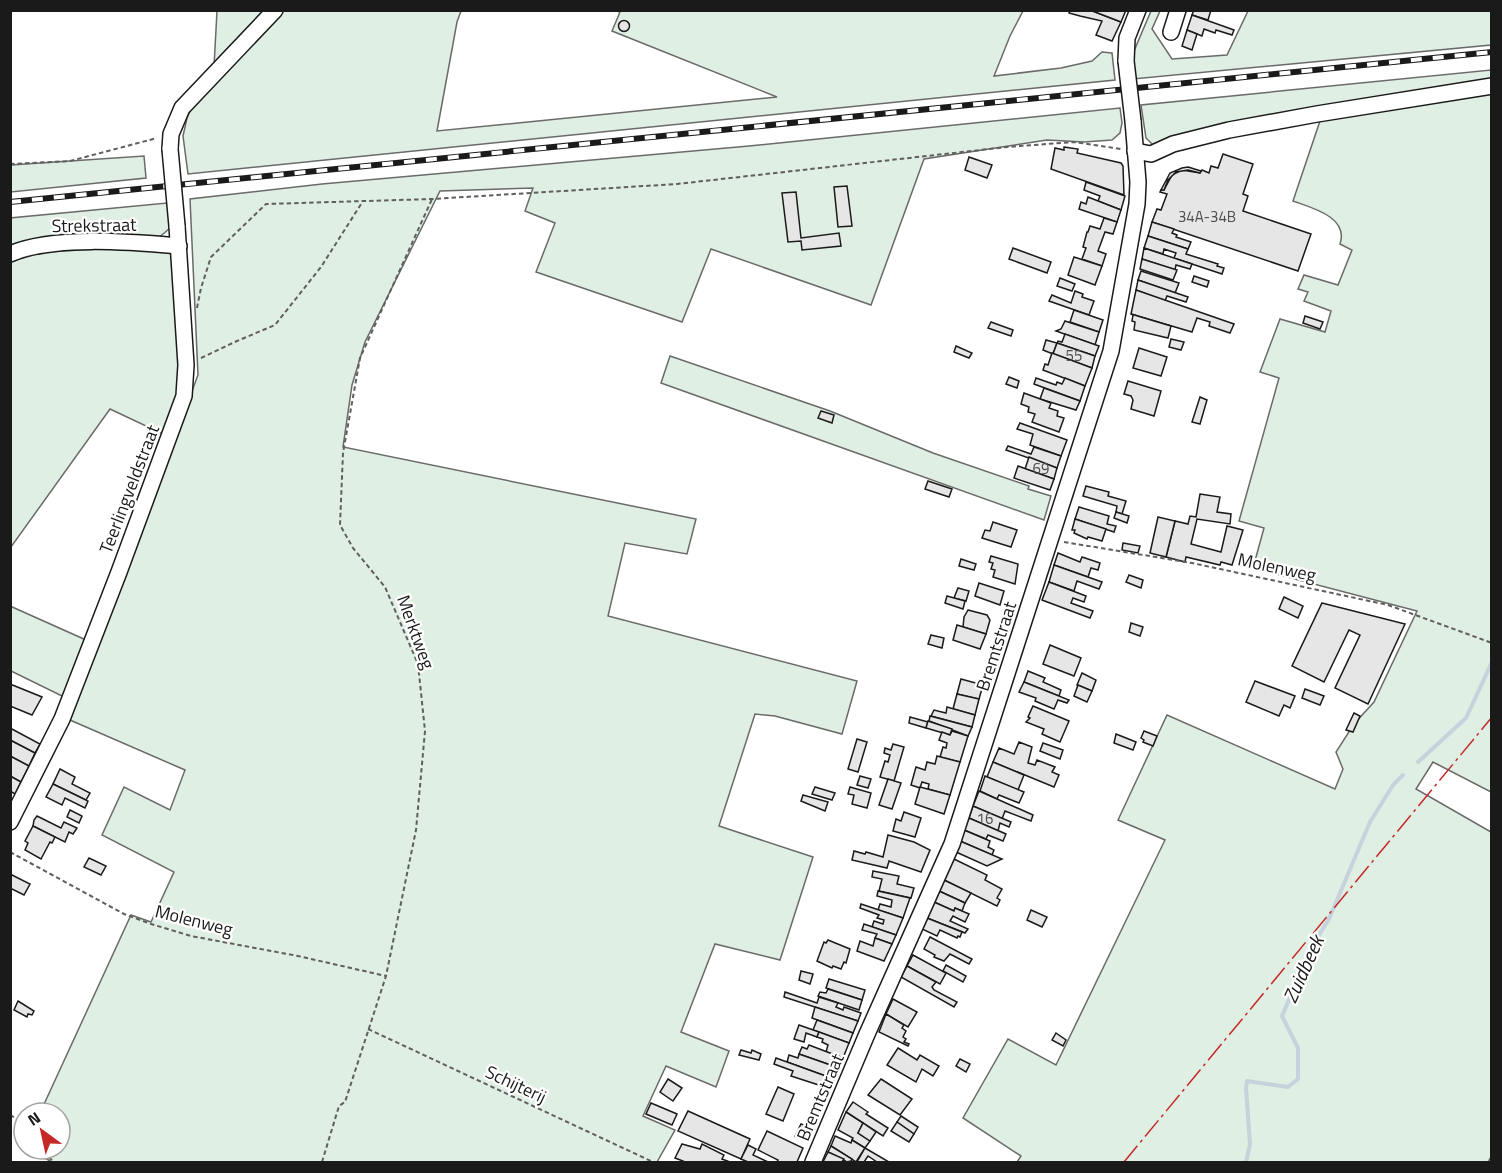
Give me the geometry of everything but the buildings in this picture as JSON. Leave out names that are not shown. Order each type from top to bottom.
[{"type":"street","points":[[171,142],[175,120],[190,98],[221,69],[275,10]]},
{"type":"street","name":"Bremtstraat","points":[[813,1162],[952,844],[1111,351],[1137,204],[1138,182],[1126,61],[1127,38],[1138,10]]},
{"type":"street","points":[[1171,32],[1178,10]]},
{"type":"street","points":[[1135,151],[1151,154],[1173,144],[1229,130],[1491,86]]},
{"type":"street","name":"Teerlingveldstraat","points":[[10,822],[62,719],[184,396],[186,365],[171,142]]},
{"type":"street","name":"Strekstraat","points":[[10,254],[26,247],[69,242],[179,246]]},
{"type":"path","points":[[10,164],[70,161],[171,142]]},
{"type":"path","points":[[196,310],[211,257],[266,204],[432,199],[678,184],[1007,147],[1074,142],[1135,151]]},
{"type":"path","name":"Merktweg","points":[[322,1162],[339,1106],[345,1102],[386,976],[416,830],[425,731],[418,664],[385,586],[353,548],[340,525],[343,453],[360,358],[432,199]]},
{"type":"path","points":[[186,365],[275,326],[321,267],[363,201]]},
{"type":"path","name":"Molenweg","points":[[1052,536],[1065,542],[1192,563],[1388,605],[1491,644]]},
{"type":"path","name":"Molenweg","points":[[10,852],[124,914],[151,924],[191,936],[298,956],[386,976]]},
{"type":"path","name":"Schijterij","points":[[368,1029],[653,1162]]},
{"type":"green space","points":[[217,11],[461,11],[437,131],[777,97],[612,31],[620,12],[617,11],[1023,11],[994,76],[1061,68],[1092,61],[1102,52],[1112,53],[1115,80],[188,174],[183,136],[191,109],[213,85]]},
{"type":"green space","points":[[1151,11],[1160,11],[1152,29],[1172,59],[1227,55],[1248,11],[1491,11],[1491,45],[1133,79],[1134,51]]},
{"type":"green space","points":[[1491,70],[1491,83],[1154,146],[1146,138],[1141,105]]},
{"type":"green space","points":[[1491,91],[1491,792],[1433,762],[1416,789],[1491,832],[1491,1157],[1488,1162],[1017,1162],[1021,1156],[963,1118],[1008,1039],[1056,1065],[1165,840],[1118,820],[1167,715],[1335,789],[1343,769],[1336,752],[1354,724],[1374,702],[1417,611],[1253,568],[1264,528],[1239,521],[1279,378],[1260,372],[1280,319],[1325,332],[1331,311],[1304,301],[1308,292],[1298,289],[1304,275],[1338,285],[1352,250],[1340,244],[1339,227],[1334,220],[1319,211],[1293,201],[1322,115]]},
{"type":"green space","points":[[1120,108],[1122,123],[1120,133],[1112,140],[1084,142],[1047,140],[924,159],[871,305],[711,249],[682,322],[536,272],[555,223],[525,211],[533,188],[440,191],[365,342],[352,385],[343,447],[696,519],[687,554],[625,543],[608,616],[857,681],[842,734],[775,716],[755,714],[719,826],[813,857],[780,960],[715,944],[681,1032],[729,1051],[716,1087],[666,1066],[643,1116],[675,1130],[657,1162],[50,1161],[72,1161],[72,1101],[46,1101],[131,915],[151,922],[174,872],[102,835],[124,787],[170,810],[185,770],[70,720],[198,375],[190,199],[322,184],[749,146]]},
{"type":"green space","points":[[144,156],[146,178],[11,192],[11,165]]},
{"type":"green space","points":[[167,203],[170,228],[156,240],[11,249],[10,218]]},
{"type":"green space","points":[[73,247],[169,249],[175,254],[184,378],[165,435],[110,409],[11,547],[11,259],[16,256]]},
{"type":"green space","points":[[670,356],[830,411],[933,453],[1029,486],[1028,489],[1051,496],[1044,520],[661,383]]},
{"type":"green space","points":[[10,606],[86,640],[64,697],[11,671]]},
{"type":"waterway","name":"Zuidbeek","points":[[1418,762],[1466,718],[1492,662]]},
{"type":"waterway","name":"Zuidbeek","points":[[1246,1162],[1250,1144],[1247,1081],[1288,1087],[1298,1079],[1298,1048],[1282,1016],[1311,948],[1329,919],[1370,822],[1393,785],[1403,775]]},
{"type":"railway","points":[[10,202],[1492,52]]},
{"type":"power","points":[[1124,1162],[1492,717]]}]
